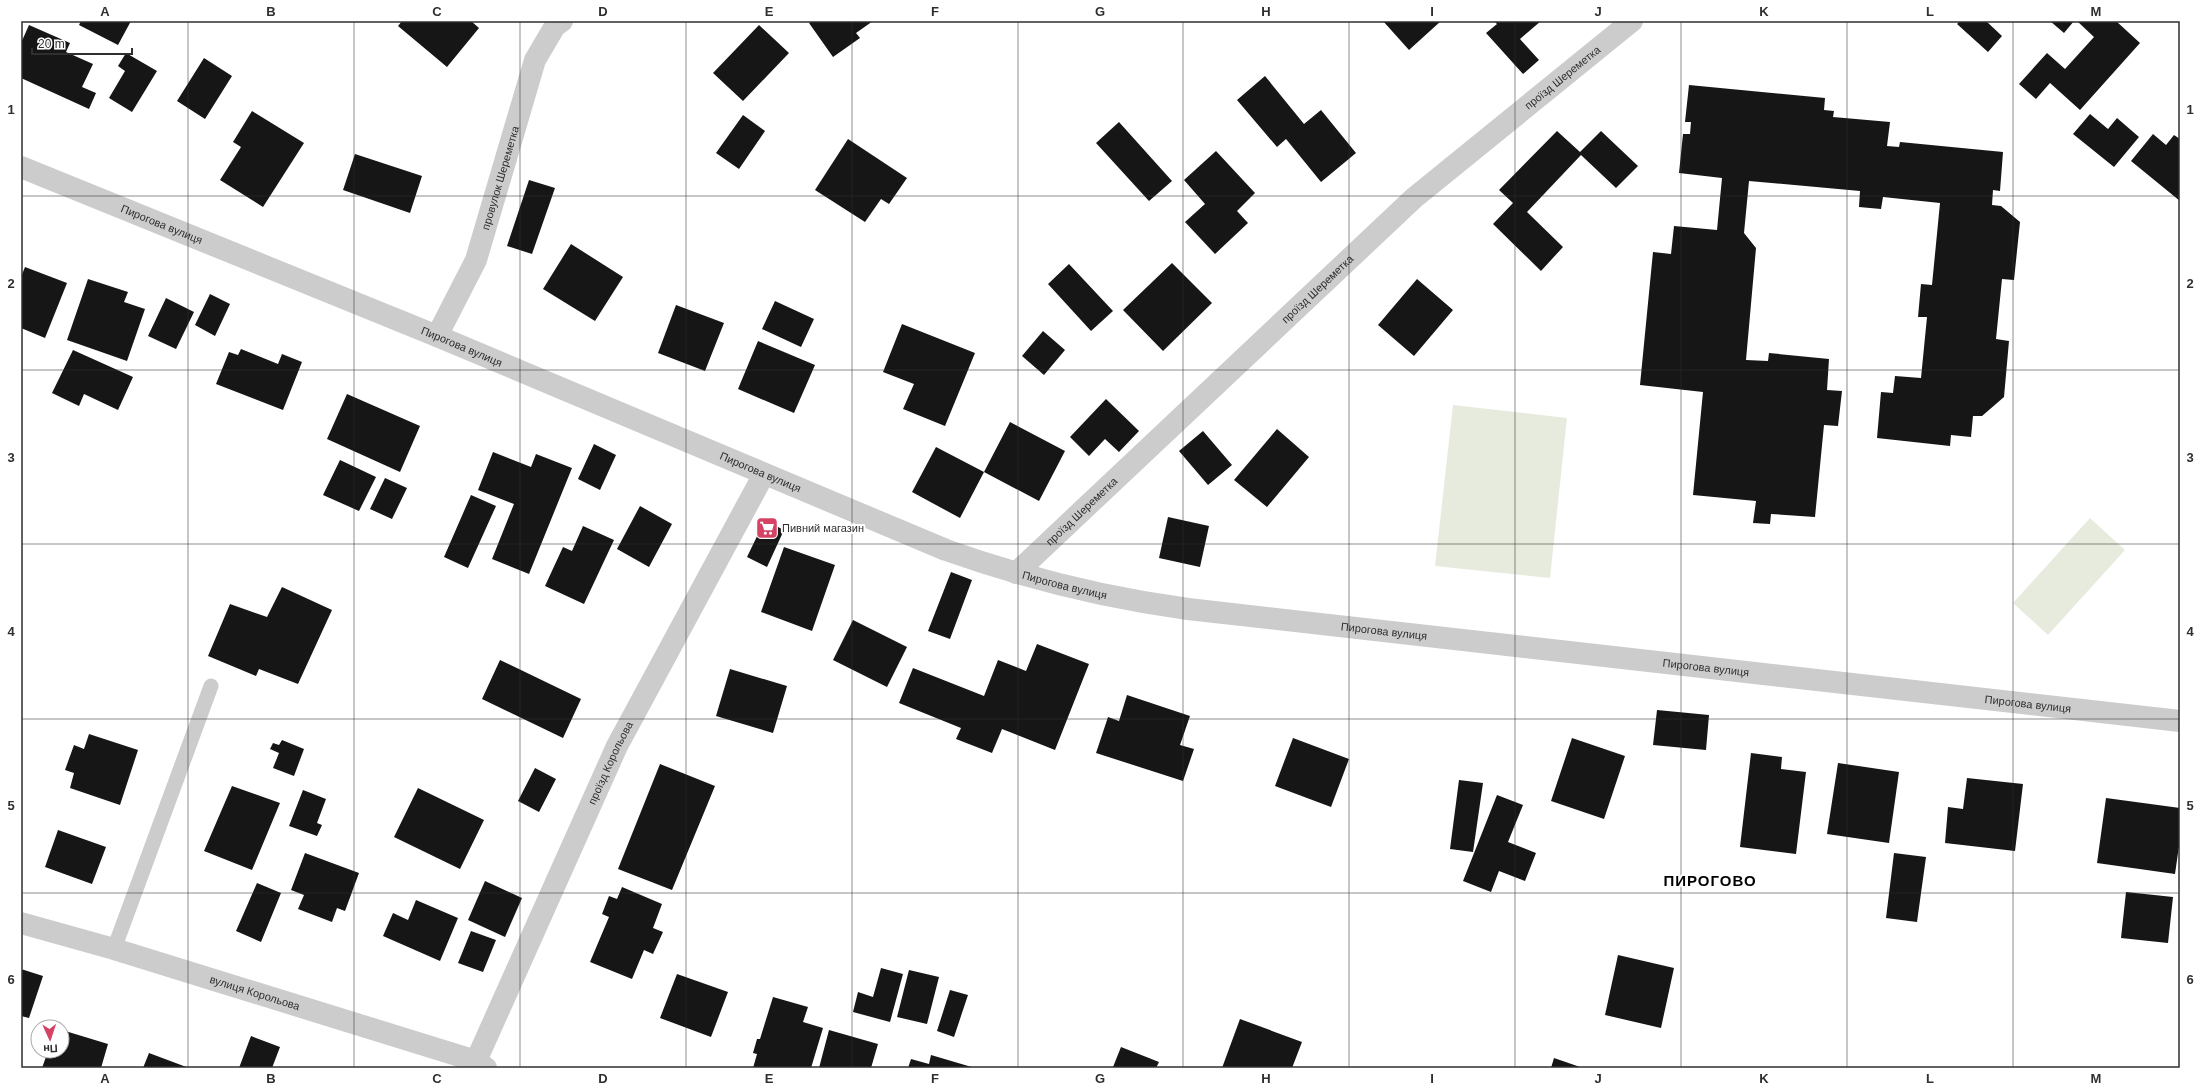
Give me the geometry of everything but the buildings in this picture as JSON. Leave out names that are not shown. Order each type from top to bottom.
[{"type":"street","name":"провулок Шереметка","points":[[437,336],[476,260],[535,60],[555,26],[562,21]]},
{"type":"street","name":"проїзд Шереметка","points":[[1016,573],[1414,198],[1632,21]]},
{"type":"street","name":"Пирогова вулиця","points":[[21,167],[437,336],[946,550],[1016,573],[1102,594],[1188,609],[2180,721]]},
{"type":"street","name":"проїзд Корольова","points":[[481,1064],[618,746],[764,474]]},
{"type":"street","name":"вулиця Корольова","points":[[21,924],[114,949],[481,1064]]},
{"type":"lane","points":[[114,949],[211,686]]},
{"type":"shaded area","points":[[1453,405],[1567,418],[1550,578],[1435,566]]},
{"type":"shaded area","points":[[2090,518],[2125,550],[2048,635],[2013,603]]},
{"type":"place","name":"Пивний магазин","points":[[767,528]]},
{"type":"district","name":"ПИРОГОВО","points":[[1710,881]]}]
